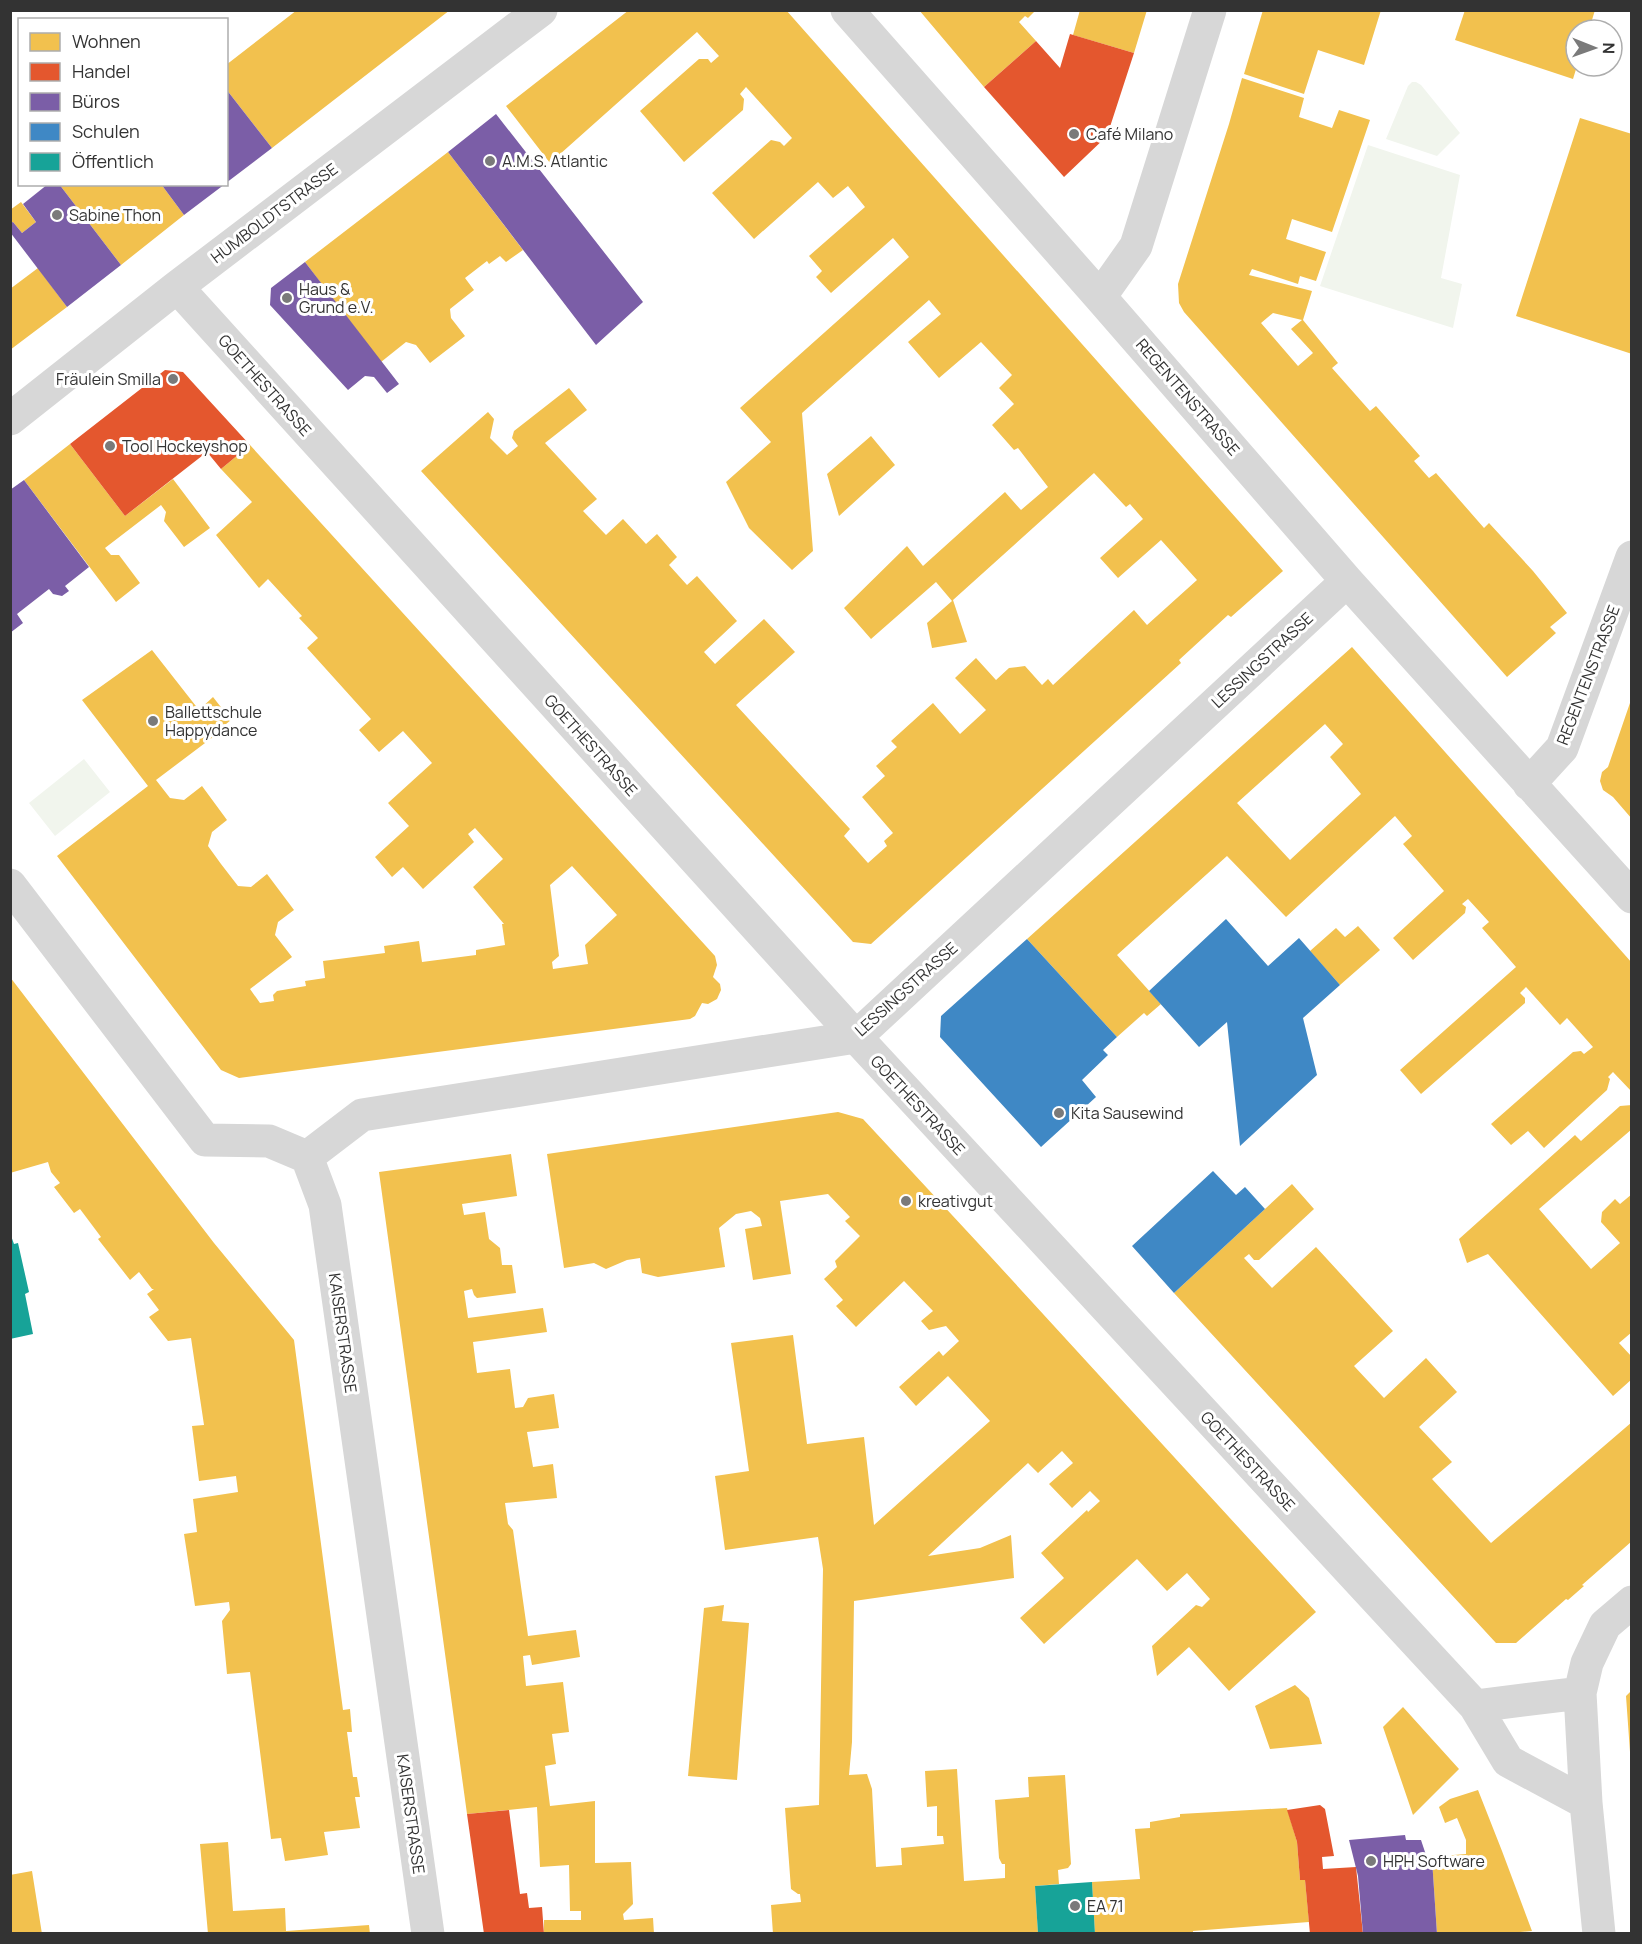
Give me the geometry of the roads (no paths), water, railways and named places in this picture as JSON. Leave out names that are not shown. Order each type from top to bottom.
[{"type":"street","name":"HUMBOLDTSTRASSE","points":[[10,419],[177,287],[541,10]]},
{"type":"street","name":"REGENTENSTRASSE","points":[[847,10],[1347,581],[1632,897]]},
{"type":"street","points":[[1100,297],[1136,246],[1210,10]]},
{"type":"street","name":"GOETHESTRASSE","points":[[177,287],[856,1038],[1476,1706],[1508,1761],[1586,1803]]},
{"type":"street","name":"REGENTENSTRASSE","points":[[1529,784],[1562,748],[1632,557]]},
{"type":"street","name":"LESSINGSTRASSE","points":[[307,1157],[362,1115],[856,1038],[1347,581]]},
{"type":"street","points":[[10,885],[205,1140],[269,1141],[307,1157]]},
{"type":"street","name":"KAISERSTRASSE","points":[[307,1157],[325,1205],[428,1934]]},
{"type":"street","points":[[1599,1934],[1586,1803],[1580,1693],[1587,1663],[1605,1625],[1632,1602]]},
{"type":"street","points":[[1476,1706],[1580,1693]]},
{"type":"place","name":"Café Milano","points":[[1074,134]]},
{"type":"place","name":"A.M.S. Atlantic","points":[[490,161]]},
{"type":"place","name":"Sabine Thon","points":[[57,215]]},
{"type":"place","name":"Haus & Grund e.V.","points":[[287,298]]},
{"type":"place","name":"Fräulein Smilla","points":[[173,379]]},
{"type":"place","name":"Tool Hockeyshop","points":[[110,446]]},
{"type":"place","name":"Ballettschule Happydance","points":[[153,721]]},
{"type":"place","name":"Kita Sausewind","points":[[1059,1113]]},
{"type":"place","name":"kreativgut","points":[[906,1201]]},
{"type":"place","name":"HPH Software","points":[[1371,1861]]},
{"type":"place","name":"EA 71","points":[[1075,1906]]}]
